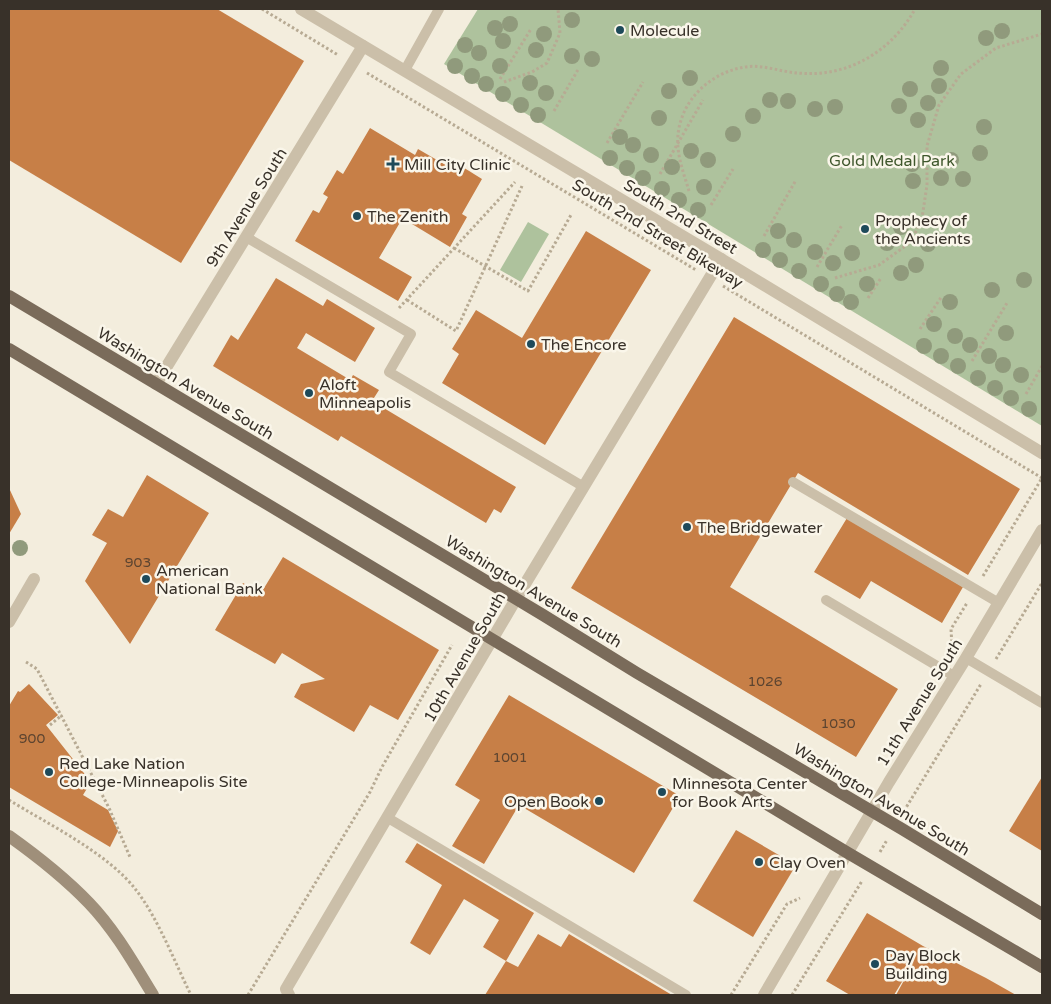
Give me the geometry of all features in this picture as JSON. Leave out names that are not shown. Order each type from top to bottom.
[{"type":"main road","name":"Washington Avenue South","points":[[9,296],[1042,914]]},
{"type":"main road","points":[[9,349],[848,853],[1042,967]]},
{"type":"main road","points":[[9,836],[58,873],[90,904],[128,952],[153,995]]},
{"type":"street","name":"South 2nd Street","points":[[301,9],[1042,453]]},
{"type":"street","name":"9th Avenue South","points":[[156,384],[364,46]]},
{"type":"street","name":"10th Avenue South","points":[[289,995],[286,989],[516,599],[721,259]]},
{"type":"street","name":"11th Avenue South","points":[[764,995],[872,811],[1042,530]]},
{"type":"street","points":[[9,622],[34,579]]},
{"type":"lane","points":[[405,70],[440,9]]},
{"type":"lane","points":[[246,237],[411,334],[388,372],[584,487]]},
{"type":"lane","points":[[793,482],[999,603]]},
{"type":"lane","points":[[826,600],[954,676]]},
{"type":"lane","points":[[966,658],[1042,703]]},
{"type":"lane","points":[[388,818],[686,995]]},
{"type":"path","name":"South 2nd Street Bikeway","points":[[262,9],[1042,478]]},
{"type":"path","points":[[504,82],[532,72],[547,63],[560,33],[558,9]]},
{"type":"path","points":[[689,191],[680,162],[677,136],[681,119],[698,90],[714,78],[746,67],[802,74],[833,71],[863,62],[881,50],[897,34],[915,9]]},
{"type":"path","points":[[500,79],[531,29]]},
{"type":"path","points":[[835,278],[879,265],[911,242],[922,218],[927,185],[927,146],[940,105],[961,74],[996,48],[1042,34]]},
{"type":"path","points":[[554,111],[579,68]]},
{"type":"path","points":[[607,143],[643,82]]},
{"type":"path","points":[[660,174],[703,100]]},
{"type":"path","points":[[711,204],[733,169]]},
{"type":"path","points":[[764,236],[796,180]]},
{"type":"path","points":[[387,320],[515,182]]},
{"type":"path","points":[[407,300],[456,330],[522,186]]},
{"type":"path","points":[[454,248],[528,292],[571,215]]},
{"type":"path","points":[[817,267],[842,225]]},
{"type":"path","points":[[868,298],[881,278]]},
{"type":"path","points":[[920,329],[942,296]]},
{"type":"path","points":[[972,361],[1007,303]]},
{"type":"path","points":[[1026,394],[1042,366]]},
{"type":"path","points":[[954,676],[951,629],[1042,478]]},
{"type":"path","points":[[792,995],[1042,583]]},
{"type":"path","points":[[248,995],[370,792],[452,644]]},
{"type":"path","points":[[26,662],[37,669],[109,808],[130,857]]},
{"type":"path","points":[[50,725],[62,716]]},
{"type":"path","points":[[9,800],[78,842],[131,884],[151,914],[191,995]]},
{"type":"path","points":[[731,995],[787,904],[802,897]]},
{"type":"green space","name":"Gold Medal Park","points":[[478,9],[1042,9],[1042,426],[444,64]]},
{"type":"green space","points":[[528,222],[549,234],[521,282],[500,270]]},
{"type":"building","points":[[9,9],[217,9],[304,61],[181,263],[9,160]]},
{"type":"building","name":"The Zenith","points":[[370,128],[415,155],[418,149],[449,167],[453,161],[482,179],[462,214],[467,217],[450,247],[412,224],[415,219],[405,214],[379,258],[412,277],[398,301],[295,241],[313,210],[319,213],[328,197],[323,194],[337,170],[343,174]]},
{"type":"building","name":"The Encore","points":[[586,231],[651,270],[545,445],[442,383],[459,354],[452,349],[476,310],[522,338]]},
{"type":"building","name":"Aloft Minneapolis","points":[[276,278],[323,306],[327,299],[375,328],[355,362],[306,333],[297,348],[347,378],[343,384],[347,386],[353,375],[379,390],[372,401],[516,487],[501,513],[494,509],[486,523],[341,436],[338,441],[213,366],[231,335],[238,340]]},
{"type":"building","name":"The Bridgewater","points":[[734,317],[1020,489],[968,575],[798,473],[730,587],[898,689],[856,757],[571,588]]},
{"type":"building","points":[[147,475],[209,513],[130,644],[85,581],[107,543],[92,535],[108,509],[123,517]]},
{"type":"building","points":[[9,488],[21,514],[9,534]]},
{"type":"building","points":[[847,518],[963,587],[942,623],[871,581],[860,599],[814,572]]},
{"type":"building","points":[[283,557],[439,650],[398,720],[370,705],[354,732],[294,697],[301,684],[325,679],[282,653],[275,664],[215,630],[243,583],[261,593]]},
{"type":"building","name":"Red Lake Nation College-Minneapolis Site","points":[[29,684],[58,715],[46,725],[91,782],[83,795],[108,810],[118,831],[110,847],[9,787],[9,706],[18,691],[20,692]]},
{"type":"building","points":[[509,695],[680,796],[634,873],[519,805],[484,864],[452,846],[480,800],[455,785]]},
{"type":"building","points":[[1042,777],[1042,851],[1009,831]]},
{"type":"building","points":[[736,830],[796,865],[753,937],[693,901]]},
{"type":"building","points":[[417,843],[534,913],[506,961],[483,947],[499,920],[464,899],[430,955],[410,943],[442,885],[405,862]]},
{"type":"building","name":"Day Block Building","points":[[867,913],[923,946],[1016,995],[896,995],[914,962],[894,995],[850,995],[826,981]]},
{"type":"building","points":[[538,934],[561,947],[569,934],[672,995],[485,995],[506,961],[518,967]]},
{"type":"place","name":"Molecule","points":[[620,30]]},
{"type":"place","name":"Mill City Clinic","points":[[393,164]]},
{"type":"place","name":"The Zenith","points":[[357,216]]},
{"type":"place","name":"Prophecy of the Ancients","points":[[865,229]]},
{"type":"place","name":"The Encore","points":[[531,344]]},
{"type":"place","name":"Aloft Minneapolis","points":[[309,393]]},
{"type":"place","name":"The Bridgewater","points":[[687,527]]},
{"type":"place","name":"American National Bank","points":[[146,579]]},
{"type":"place","name":"Red Lake Nation College-Minneapolis Site","points":[[49,772]]},
{"type":"place","name":"Minnesota Center for Book Arts","points":[[662,792]]},
{"type":"place","name":"Open Book","points":[[599,801]]},
{"type":"place","name":"Clay Oven","points":[[759,862]]},
{"type":"place","name":"Day Block Building","points":[[875,964]]}]
